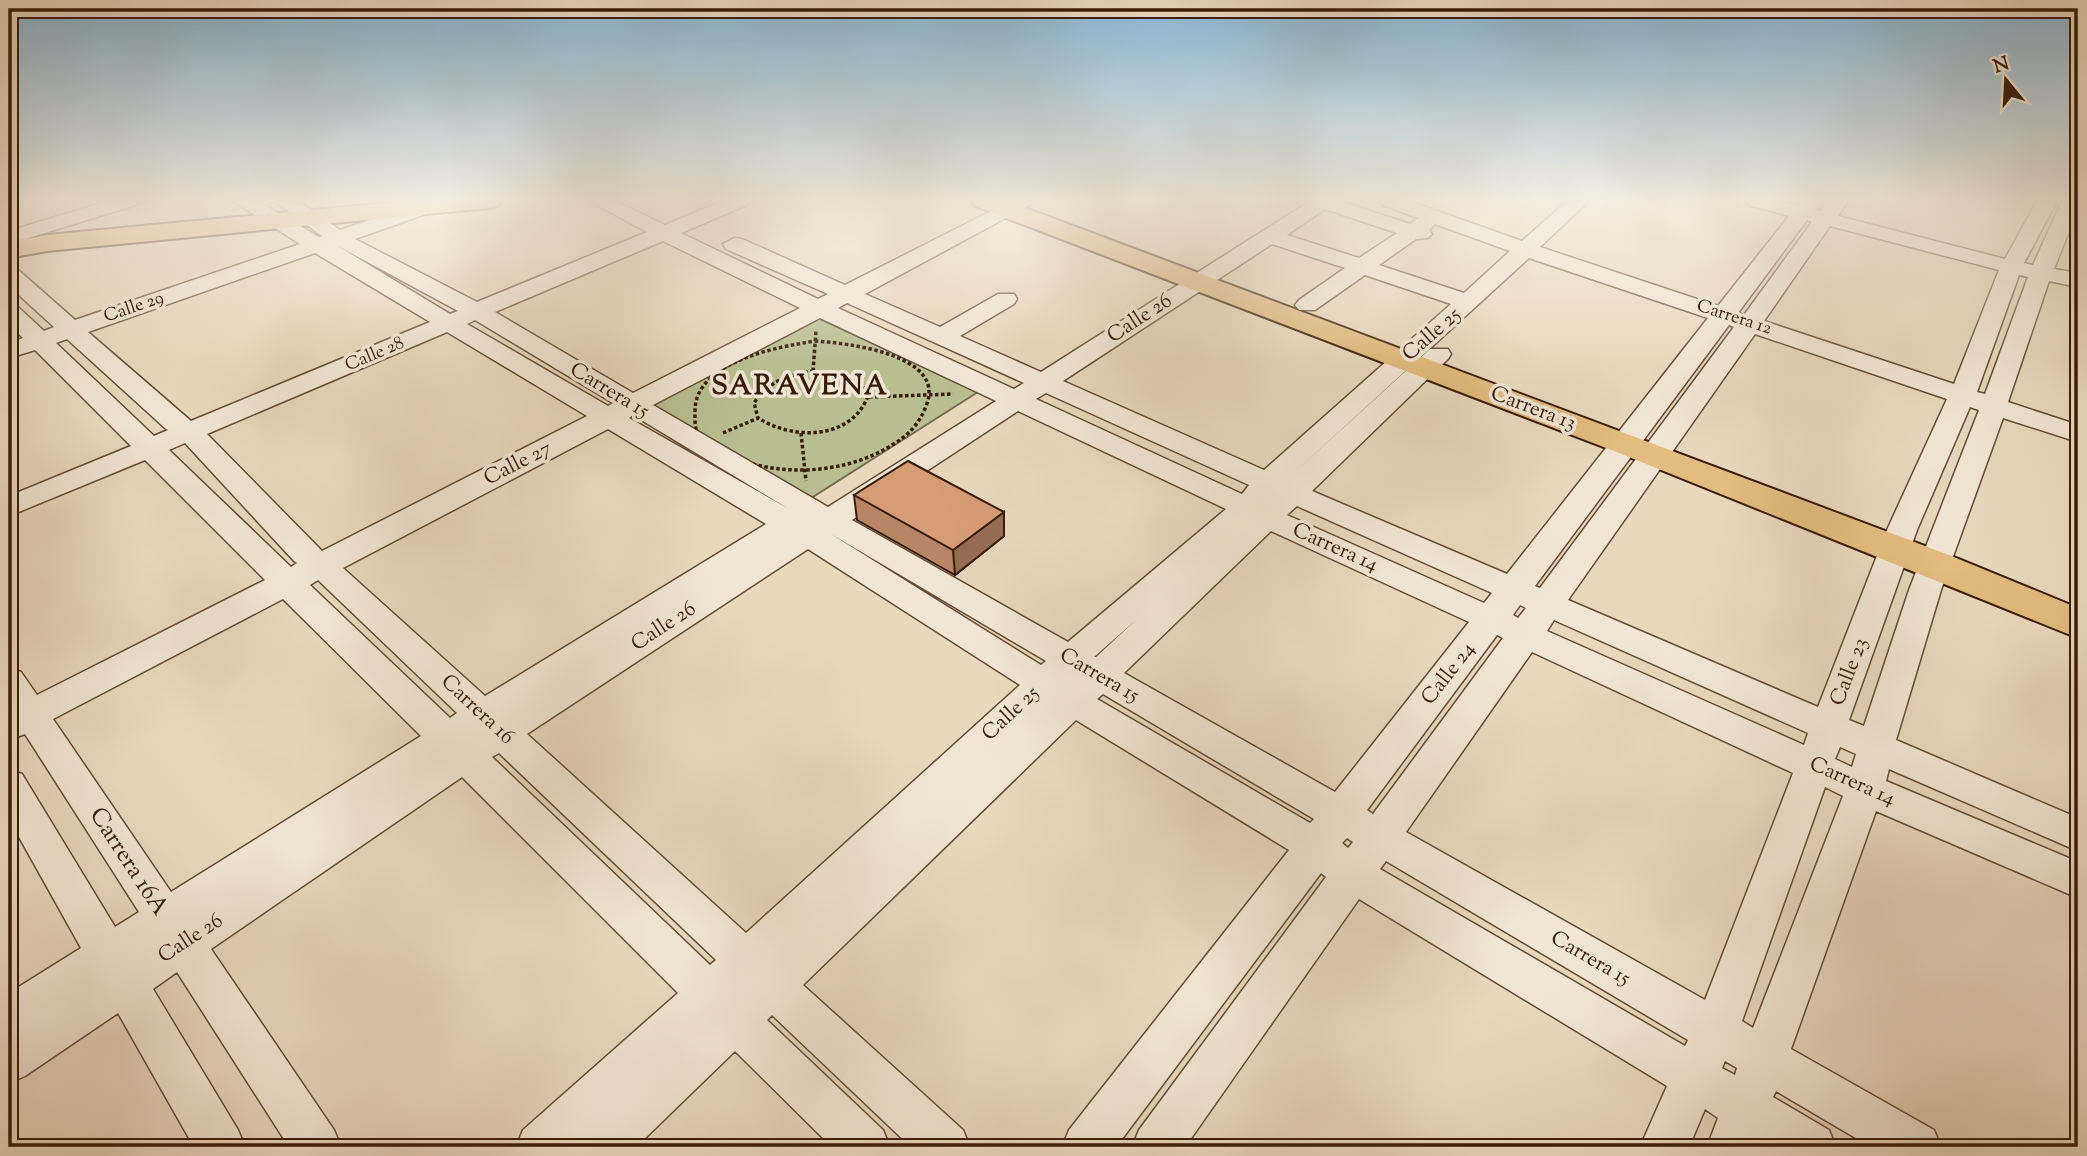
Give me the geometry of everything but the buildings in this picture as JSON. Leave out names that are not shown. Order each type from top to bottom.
[{"type":"main road","name":"Carrera 13","points":[[1150,255],[1899,540],[2078,601]]},
{"type":"main road","name":"Carrera 13","points":[[1199,273],[1307,305],[1421,358]]},
{"type":"main road","name":"Carrera 13","points":[[1939,554],[2078,624]]},
{"type":"street","name":"Calle 29","points":[[32,333],[260,255]]},
{"type":"street","name":"Carrera 15","points":[[353,255],[809,522],[1072,680],[1353,874],[1812,1147]]},
{"type":"street","name":"Calle 28","points":[[9,490],[183,428],[455,314],[586,255]]},
{"type":"street","name":"Carrera 14","points":[[736,255],[1269,500],[1526,634],[1865,789],[2078,880]]},
{"type":"street","name":"Calle 27","points":[[15,704],[297,568],[908,255]]},
{"type":"street","name":"Calle 26","points":[[9,1018],[116,968],[455,747],[1228,255]]},
{"type":"street","name":"Calle 26","points":[[1199,273],[1234,255]]},
{"type":"street","points":[[1328,255],[1469,302]]},
{"type":"street","points":[[1307,305],[1379,255]]},
{"type":"street","name":"Calle 25","points":[[1421,358],[1469,302],[1530,255]]},
{"type":"street","name":"Calle 25","points":[[540,1147],[708,993],[1072,680],[1531,255]]},
{"type":"street","name":"Carrera 12","points":[[1544,255],[1741,316],[1980,395],[2078,434]]},
{"type":"street","name":"Calle 24","points":[[1086,1147],[1514,589],[1645,443],[1741,316],[1782,255]]},
{"type":"street","points":[[1985,255],[2078,280]]},
{"type":"street","name":"Calle 23","points":[[1731,1147],[1865,789],[1876,745],[1939,554],[2013,263],[2020,255]]},
{"type":"street","name":"Calle 23","points":[[1664,1147],[1715,1032],[1899,540],[1980,395],[2045,255]]},
{"type":"street","name":"Carrera 16","points":[[9,274],[32,333],[144,443],[491,724],[946,1147]]},
{"type":"street","name":"Carrera 14","points":[[825,298],[940,337],[1021,386]]},
{"type":"street","points":[[940,337],[1006,299]]},
{"type":"street","name":"Carrera 16","points":[[32,333],[183,428],[297,568],[455,747],[866,1147]]},
{"type":"street","name":"Carrera 12","points":[[1980,395],[2078,421]]},
{"type":"street","name":"Calle 28","points":[[9,507],[144,443]]},
{"type":"street","name":"Calle 24","points":[[1156,1147],[1549,603],[1645,443]]},
{"type":"street","name":"Carrera 14","points":[[1269,500],[1549,603],[2078,835]]},
{"type":"street","name":"Calle 25","points":[[601,1147],[736,1021],[1072,680]]},
{"type":"street","name":"Carrera 15","points":[[1072,680],[1380,837],[1917,1147]]},
{"type":"street","name":"Carrera 16A","points":[[15,704],[174,931],[317,1147]]},
{"type":"street","points":[[9,785],[221,1147]]},
{"type":"street","name":"Calle 26","points":[[9,1060],[116,968]]},
{"type":"path","points":[[813,371],[815,341],[825,298]]},
{"type":"path","points":[[815,341],[850,342],[898,355],[923,375],[929,396],[921,419],[911,431],[881,451],[842,465],[803,470],[760,468],[711,449],[696,434],[692,407],[712,378],[748,356],[775,347],[815,341]]},
{"type":"path","points":[[704,441],[758,418],[790,432],[825,431],[844,424],[863,411],[869,397],[868,390],[855,379],[828,371],[813,371],[781,378],[761,390],[754,403],[758,418]]},
{"type":"path","points":[[869,397],[929,396],[1021,386]]},
{"type":"path","points":[[801,433],[809,522]]},
{"type":"green space","points":[[816,317],[978,392],[808,500],[643,406]]},
{"type":"district","name":"SARAVENA","points":[[800,387]]}]
